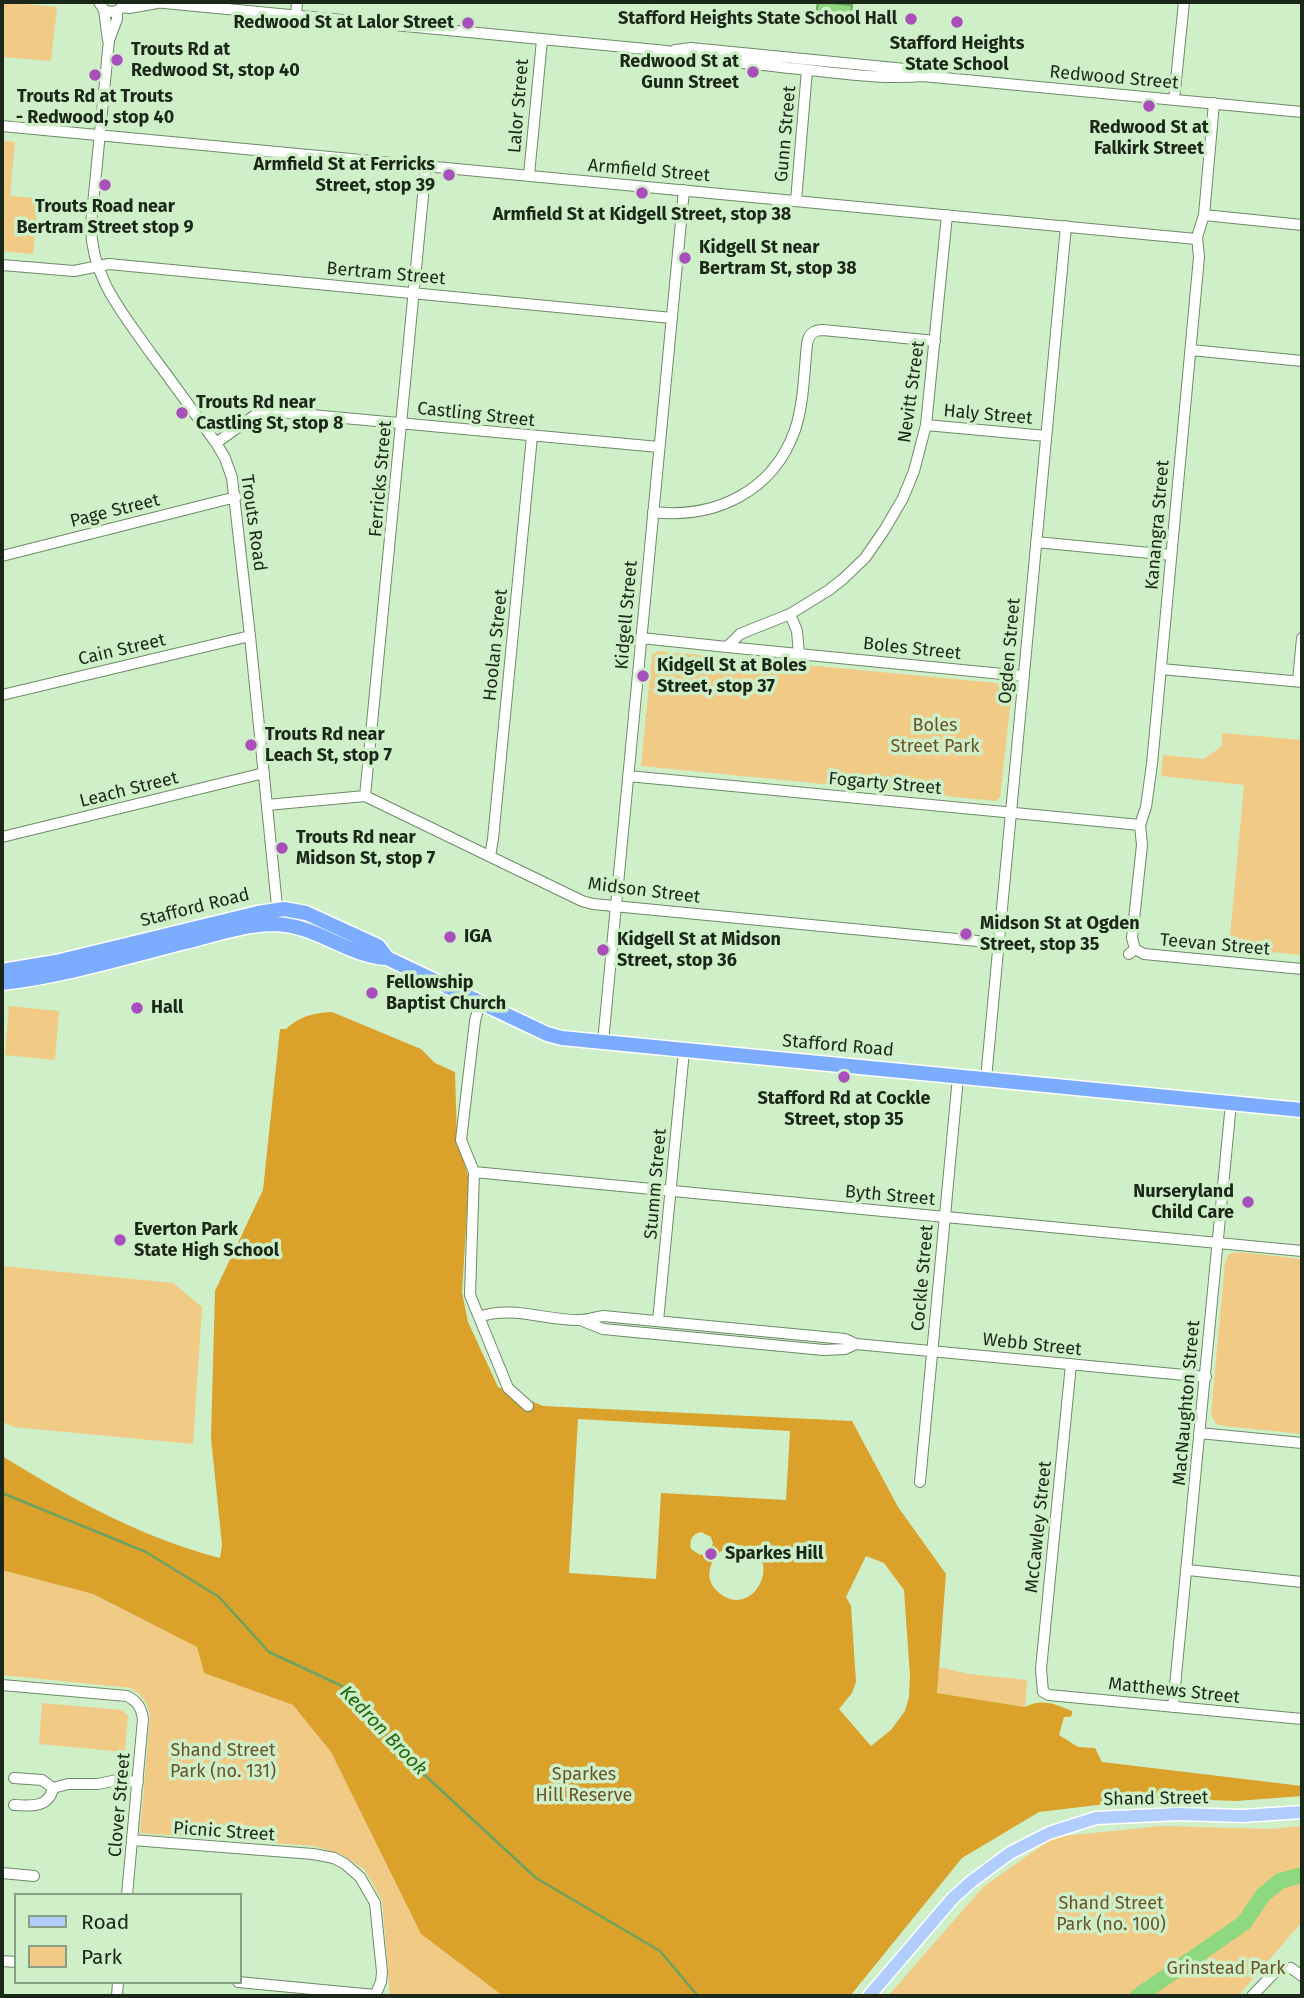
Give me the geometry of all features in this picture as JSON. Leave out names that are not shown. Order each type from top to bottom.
[{"type":"highway","name":"Stafford Road","points":[[2,983],[74,970],[248,927],[278,917],[292,909],[315,916],[378,947],[387,958],[547,1034],[562,1038],[1302,1110]]},
{"type":"highway","name":"Stafford Road","points":[[2,971],[278,917]]},
{"type":"main road","name":"Shand Street","points":[[869,1996],[953,1898],[1010,1853],[1049,1833],[1096,1818],[1178,1814],[1243,1816],[1302,1812]]},
{"type":"street","name":"Redwood Street","points":[[99,4],[108,12],[155,2],[667,51],[691,57],[807,69],[905,78],[923,76],[1302,112]]},
{"type":"street","points":[[296,16],[297,2]]},
{"type":"street","points":[[1174,100],[1184,2]]},
{"type":"street","name":"Trouts Road","points":[[99,4],[108,40]]},
{"type":"street","name":"Trouts Road","points":[[122,7],[108,40],[91,225],[92,244],[97,266],[109,295],[216,443],[229,467],[236,497],[278,917]]},
{"type":"street","name":"Lalor Street","points":[[528,175],[542,40]]},
{"type":"street","name":"Redwood Street","points":[[667,51],[691,48],[872,65],[905,69],[923,76]]},
{"type":"street","name":"Gunn Street","points":[[796,201],[807,69]]},
{"type":"street","name":"Kanangra Street","points":[[1132,951],[1142,845],[1140,825],[1146,807],[1161,669],[1191,350],[1199,257],[1196,239],[1204,215],[1214,103]]},
{"type":"street","name":"Armfield Street","points":[[2,126],[1196,239]]},
{"type":"street","name":"Ferricks Street","points":[[365,796],[426,165]]},
{"type":"street","name":"Kidgell Street","points":[[603,1042],[684,190]]},
{"type":"street","name":"Nevitt Street","points":[[727,647],[745,632],[790,614],[843,579],[865,558],[903,498],[914,471],[926,425],[947,215]]},
{"type":"street","points":[[1204,215],[1302,225]]},
{"type":"street","name":"Ogden Street","points":[[986,1079],[1066,226]]},
{"type":"street","name":"Bertram Street","points":[[2,265],[74,271],[109,264],[672,318]]},
{"type":"street","points":[[653,512],[681,514],[716,507],[748,492],[772,470],[795,429],[807,341],[813,332],[823,330],[935,341]]},
{"type":"street","points":[[1191,350],[1302,361]]},
{"type":"street","name":"Castling Street","points":[[216,443],[258,413],[268,411],[659,447]]},
{"type":"street","name":"Haly Street","points":[[926,425],[1046,436]]},
{"type":"street","name":"Hoolan Street","points":[[490,856],[532,436]]},
{"type":"street","name":"Page Street","points":[[2,556],[236,497]]},
{"type":"street","points":[[1036,542],[1171,555]]},
{"type":"street","points":[[790,614],[797,631],[799,654]]},
{"type":"street","name":"Cain Street","points":[[2,695],[250,636]]},
{"type":"street","points":[[641,638],[727,647]]},
{"type":"street","points":[[1161,669],[1300,682],[1302,638]]},
{"type":"street","name":"Boles Street","points":[[727,647],[1023,676]]},
{"type":"street","name":"Leach Street","points":[[2,837],[264,773]]},
{"type":"street","name":"Fogarty Street","points":[[628,776],[1140,825]]},
{"type":"street","points":[[267,805],[365,796]]},
{"type":"street","name":"Midson Street","points":[[365,796],[593,904],[998,943]]},
{"type":"street","name":"Teevan Street","points":[[1132,951],[1302,969]]},
{"type":"street","points":[[480,1002],[475,1021],[461,1140],[474,1172],[470,1295],[508,1388],[528,1406]]},
{"type":"street","name":"Stumm Street","points":[[659,1321],[684,1051]]},
{"type":"street","name":"Cockle Street","points":[[920,1482],[958,1077]]},
{"type":"street","name":"MacNaughton Street","points":[[1173,1707],[1231,1103]]},
{"type":"street","name":"Byth Street","points":[[474,1172],[1302,1251]]},
{"type":"street","name":"Webb Street","points":[[479,1317],[508,1312],[580,1320],[603,1329],[824,1350],[845,1349],[856,1344]]},
{"type":"street","name":"Webb Street","points":[[580,1320],[603,1316],[659,1321],[845,1339],[856,1344],[1206,1377]]},
{"type":"street","name":"McCawley Street","points":[[1043,1692],[1041,1669],[1071,1364]]},
{"type":"street","points":[[1199,1433],[1302,1443]]},
{"type":"street","points":[[1188,1570],[1302,1582]]},
{"type":"street","name":"Clover Street","points":[[2,1685],[127,1696],[136,1700],[141,1707],[144,1719],[127,1893]]},
{"type":"street","name":"Matthews Street","points":[[1043,1692],[1049,1695],[1302,1719]]},
{"type":"street","points":[[14,1778],[42,1780],[53,1788]]},
{"type":"street","points":[[53,1788],[68,1784],[97,1784],[117,1780],[138,1782]]},
{"type":"street","points":[[14,1805],[34,1806],[46,1802],[53,1788]]},
{"type":"street","name":"Picnic Street","points":[[132,1840],[313,1854],[334,1858],[345,1864],[360,1877],[375,1903],[382,1972],[375,1995]]},
{"type":"street","points":[[2,1873],[34,1876]]},
{"type":"street","points":[[1252,1996],[1277,1970],[1291,1968],[1302,1976]]},
{"type":"street","points":[[242,1982],[375,1995]]},
{"type":"green space","points":[[2,2],[57,7],[51,61],[2,57]]},
{"type":"green space","points":[[2,141],[15,142],[10,196],[38,198],[33,254],[2,251]]},
{"type":"green space","name":"Boles Street Park","points":[[658,651],[1007,684],[1012,691],[1000,797],[996,801],[641,766],[652,655]]},
{"type":"green space","points":[[1222,733],[1302,740],[1302,955],[1229,948],[1244,785],[1161,776],[1163,755],[1204,759],[1222,746]]},
{"type":"green space","points":[[9,1006],[59,1011],[55,1060],[5,1055]]},
{"type":"green space","name":"Sparkes Hill Reserve","points":[[332,1012],[421,1049],[435,1063],[455,1072],[457,1140],[469,1179],[462,1292],[468,1322],[498,1387],[543,1406],[852,1421],[898,1507],[946,1574],[937,1693],[1025,1707],[1048,1703],[1072,1711],[1070,1717],[1064,1717],[1059,1735],[1078,1747],[1095,1748],[1102,1762],[1302,1786],[1302,1796],[1236,1801],[1156,1798],[1039,1812],[962,1858],[850,1996],[503,1996],[421,1934],[331,1752],[293,1705],[204,1673],[197,1647],[93,1594],[2,1570],[2,1456],[107,1515],[163,1540],[220,1558],[222,1545],[211,1438],[215,1291],[263,1190],[280,1029],[286,1029],[307,1016]],"holes":[[[578,1419],[790,1431],[786,1500],[661,1493],[656,1579],[569,1573]],[[701,1532],[711,1537],[713,1544],[708,1553],[700,1555],[691,1549],[690,1543],[695,1534]],[[732,1545],[750,1548],[760,1557],[764,1569],[761,1581],[755,1592],[745,1599],[732,1599],[718,1592],[710,1579],[711,1565],[725,1548]],[[866,1556],[884,1563],[904,1590],[909,1697],[905,1711],[891,1730],[871,1746],[839,1709],[852,1693],[856,1682],[851,1606],[846,1597]]]},
{"type":"green space","points":[[1238,1252],[1302,1259],[1302,1434],[1224,1426],[1216,1424],[1211,1414],[1225,1263],[1229,1254]]},
{"type":"green space","points":[[2,1266],[173,1283],[202,1307],[193,1444],[13,1427],[2,1421]]},
{"type":"green space","name":"Shand Street Park (no. 131)","points":[[3,1570],[93,1594],[197,1647],[204,1673],[293,1705],[331,1752],[421,1934],[503,1996],[390,1996],[382,1900],[364,1869],[340,1854],[314,1846],[140,1833],[150,1716],[146,1703],[131,1688],[2,1675]]},
{"type":"green space","points":[[939,1667],[969,1674],[1027,1680],[1025,1707],[937,1693]]},
{"type":"green space","points":[[42,1703],[122,1710],[128,1716],[125,1752],[39,1744]]},
{"type":"green space","name":"Shand Street Park (no. 100)","points":[[1161,1826],[1269,1829],[1302,1826],[1302,1922],[1238,1996],[888,1996],[983,1887],[1054,1837]]},
{"type":"shaded area","points":[[818,2],[852,5],[851,18],[816,15]]},
{"type":"waterway","name":"Kedron Brook","points":[[2,1493],[146,1552],[219,1597],[269,1652],[342,1686],[382,1727],[403,1755],[536,1878],[660,1951],[698,1996]]},
{"type":"waterway","name":"Kedron Brook","points":[[1138,1996],[1244,1923],[1263,1895],[1280,1881],[1302,1875]]},
{"type":"place","name":"Stafford Heights State School Hall","points":[[911,19]]},
{"type":"place","name":"Stafford Heights State School","points":[[957,22]]},
{"type":"place","name":"Redwood St at Lalor Street","points":[[468,23]]},
{"type":"place","name":"Trouts Rd at Redwood St, stop 40","points":[[117,60]]},
{"type":"place","name":"Redwood St at Gunn Street","points":[[753,72]]},
{"type":"place","name":"Trouts Rd at Trouts - Redwood, stop 40","points":[[95,75]]},
{"type":"place","name":"Redwood St at Falkirk Street","points":[[1149,106]]},
{"type":"place","name":"Armfield St at Ferricks Street, stop 39","points":[[449,175]]},
{"type":"place","name":"Trouts Road near Bertram Street stop 9","points":[[105,185]]},
{"type":"place","name":"Armfield St at Kidgell Street, stop 38","points":[[642,193]]},
{"type":"place","name":"Kidgell St near Bertram St, stop 38","points":[[685,258]]},
{"type":"place","name":"Trouts Rd near Castling St, stop 8","points":[[182,413]]},
{"type":"place","name":"Kidgell St at Boles Street, stop 37","points":[[643,676]]},
{"type":"place","name":"Trouts Rd near Leach St, stop 7","points":[[251,745]]},
{"type":"place","name":"Trouts Rd near Midson St, stop 7","points":[[282,848]]},
{"type":"place","name":"Midson St at Ogden Street, stop 35","points":[[966,934]]},
{"type":"place","name":"IGA","points":[[450,937]]},
{"type":"place","name":"Kidgell St at Midson Street, stop 36","points":[[603,950]]},
{"type":"place","name":"Fellowship Baptist Church","points":[[372,993]]},
{"type":"place","name":"Hall","points":[[137,1008]]},
{"type":"place","name":"Stafford Rd at Cockle Street, stop 35","points":[[844,1077]]},
{"type":"place","name":"Nurseryland Child Care","points":[[1248,1202]]},
{"type":"place","name":"Everton Park State High School","points":[[120,1240]]},
{"type":"place","name":"Sparkes Hill","points":[[711,1554]]},
{"type":"park label","name":"Grinstead Park","points":[[1226,1969]]}]
